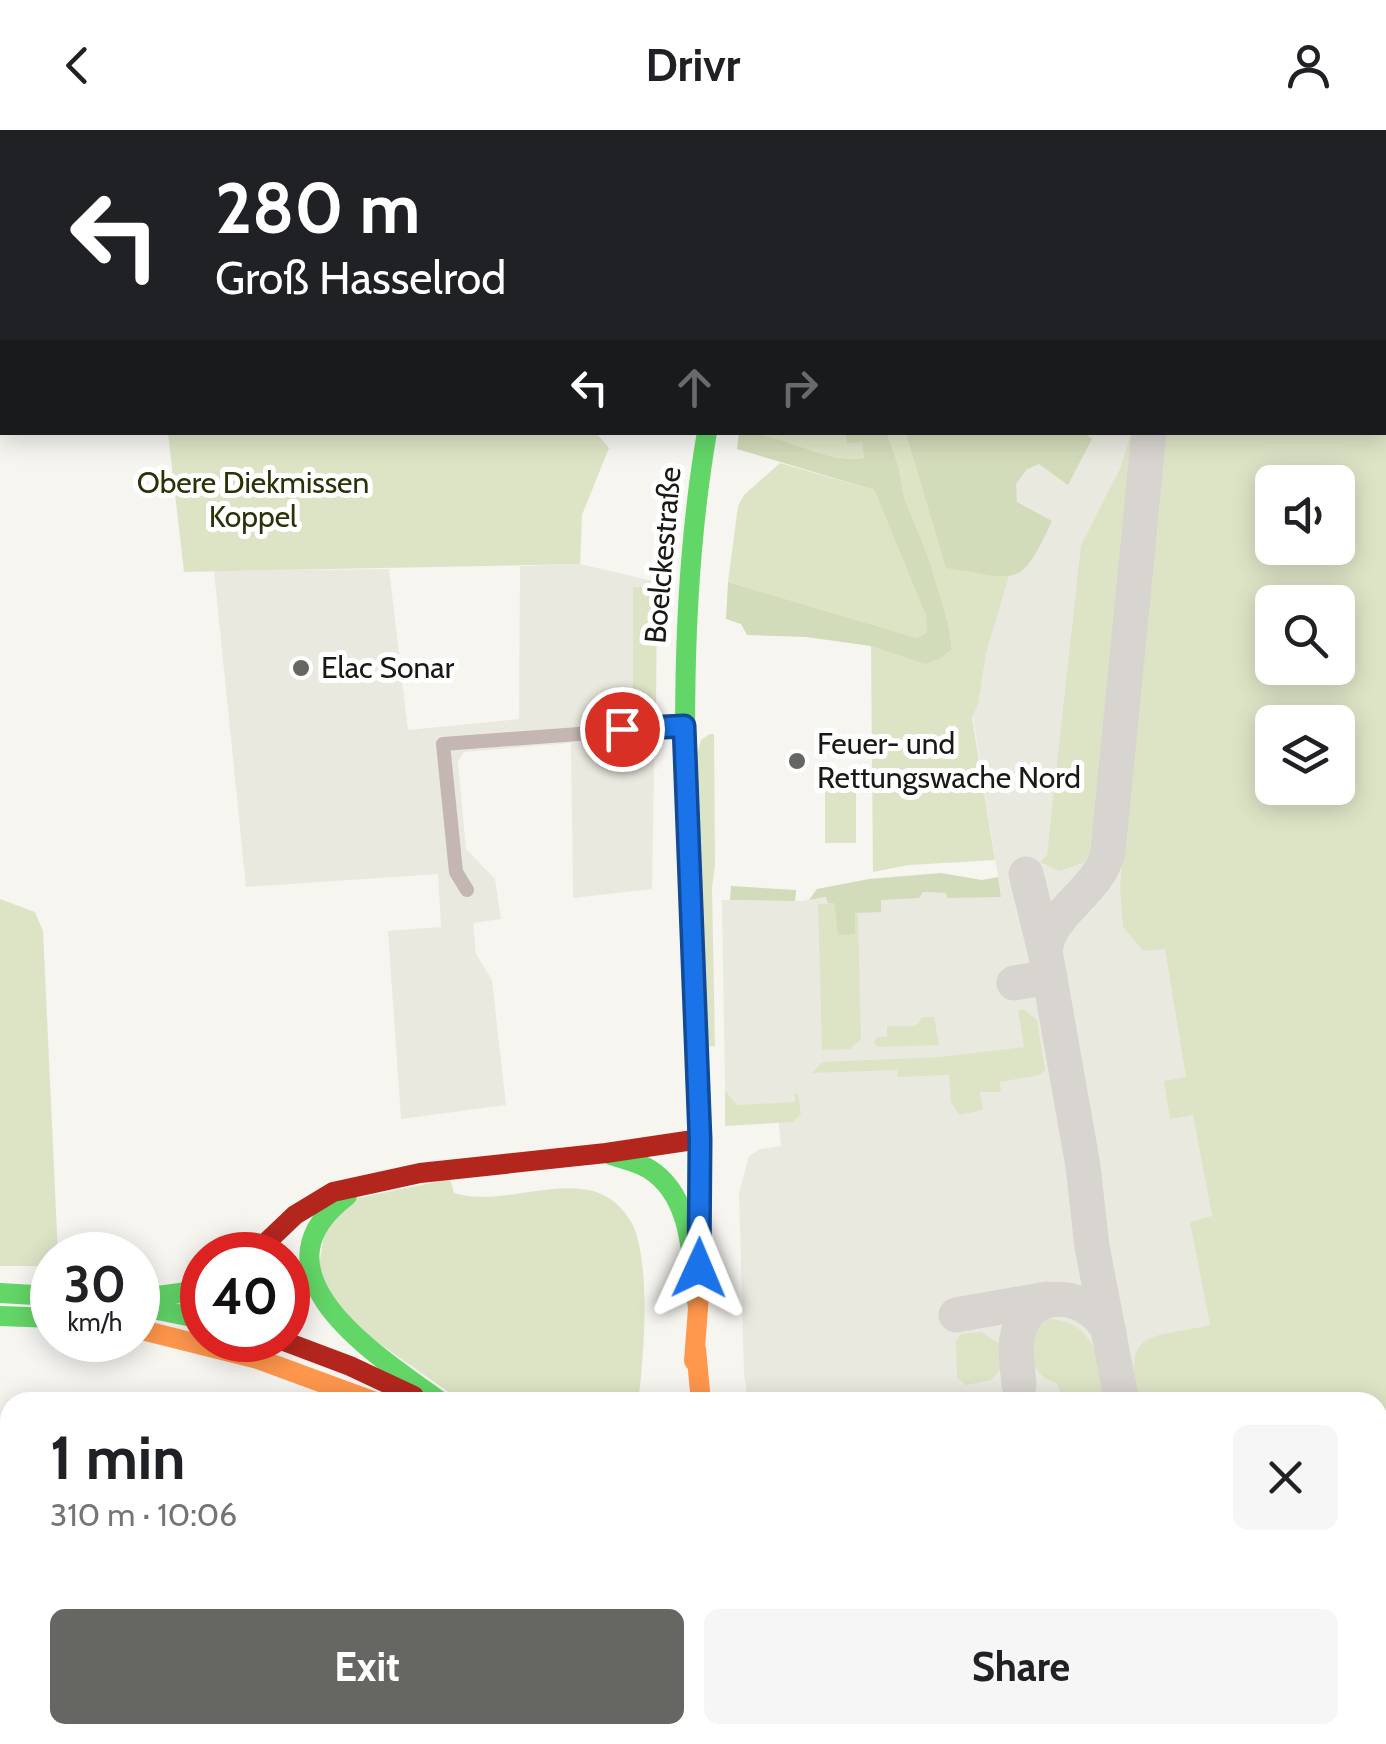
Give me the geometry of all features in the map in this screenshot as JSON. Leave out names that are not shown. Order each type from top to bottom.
[{"type":"main road","name":"Boelckestraße","points":[[690,1392],[698,1308],[700,1139],[684,726],[686,618],[699,470],[706,435]]},
{"type":"main road","points":[[277,1232],[320,1199],[374,1182],[700,1139]]},
{"type":"main road","points":[[606,1153],[651,1170],[676,1197],[685,1219],[698,1308]]},
{"type":"main road","points":[[374,1182],[325,1215],[313,1241],[312,1277],[323,1304],[342,1326],[428,1392]]},
{"type":"main road","points":[[0,1294],[30,1295]]},
{"type":"main road","points":[[0,1316],[30,1317]]},
{"type":"main road","points":[[160,1334],[274,1362],[350,1392]]},
{"type":"main road","points":[[696,1349],[700,1392]]},
{"type":"main road","points":[[310,1351],[406,1392]]},
{"type":"street","points":[[467,890],[456,872],[443,744],[684,726]]},
{"type":"shaded area","points":[[906,435],[1386,435],[1386,1392],[747,1392],[739,1193],[749,1156],[760,1149],[781,1146],[777,1106],[737,1105],[725,1090],[722,900],[801,901],[874,891],[947,893],[947,897],[1001,896],[961,642]]},
{"type":"shaded area","points":[[580,564],[657,582],[652,889],[573,898],[571,743],[464,752],[458,762],[466,849],[495,879],[501,919],[473,923],[476,954],[492,980],[506,1105],[401,1119],[388,931],[441,927],[438,874],[246,887],[214,571],[389,569],[408,730],[519,719],[520,566]]},
{"type":"green space","name":"Obere Diekmissen Koppel","points":[[168,435],[598,435],[609,448],[582,515],[580,564],[184,572]]},
{"type":"green space","points":[[739,435],[760,435],[832,456],[864,458],[862,442],[847,444],[845,435],[888,435],[904,497],[948,622],[952,649],[925,664],[871,646],[806,637],[747,635],[741,624],[726,619],[728,582],[917,638],[927,633],[926,616],[874,490],[737,449]]},
{"type":"green space","points":[[758,435],[845,435],[847,444],[862,441],[864,458],[821,454]]},
{"type":"green space","points":[[888,435],[906,435],[946,567],[1009,576],[972,717],[995,860],[909,865],[873,872],[871,646],[897,654],[952,649],[948,622],[904,497]]},
{"type":"green space","points":[[906,435],[1087,435],[1092,439],[1068,485],[1039,464],[1027,469],[1016,484],[1017,502],[1052,521],[1023,570],[1002,576],[946,568]]},
{"type":"green space","points":[[1164,435],[1386,435],[1386,1392],[1136,1392],[1134,1360],[1138,1348],[1157,1336],[1210,1325],[1190,1222],[1212,1216],[1193,1115],[1170,1119],[1164,1081],[1186,1077],[1165,949],[1143,951],[1123,927],[1120,887]]},
{"type":"green space","points":[[1130,437],[1135,437],[1093,849],[1083,863],[1059,871],[1040,862],[1047,855],[1081,545],[1120,469]]},
{"type":"green space","points":[[780,463],[874,490],[926,616],[928,634],[917,638],[728,582],[738,506],[744,495]]},
{"type":"green space","points":[[633,587],[657,587],[656,706],[625,710],[625,697],[633,695]]},
{"type":"green space","points":[[714,734],[715,1046],[706,1047],[695,760],[701,740]]},
{"type":"green space","points":[[825,779],[856,779],[856,843],[825,843]]},
{"type":"green space","points":[[941,873],[982,880],[998,877],[1001,897],[947,898],[946,893],[923,892],[919,898],[881,900],[881,912],[855,913],[855,934],[838,935],[834,903],[828,903],[826,897],[809,900],[817,889],[869,879]]},
{"type":"green space","points":[[731,886],[796,890],[795,901],[730,900]]},
{"type":"green space","points":[[0,899],[35,912],[43,931],[57,1232],[30,1232],[30,1266],[0,1266]]},
{"type":"green space","points":[[834,903],[838,935],[858,912],[861,1039],[850,1049],[822,1050],[818,904]]},
{"type":"green space","points":[[1023,1009],[1037,1020],[1045,1070],[1040,1075],[1000,1082],[1001,1092],[980,1092],[983,1110],[959,1115],[951,1102],[949,1075],[898,1077],[897,1070],[812,1073],[822,1062],[940,1057],[1024,1047],[1018,1010]]},
{"type":"green space","points":[[922,1017],[934,1017],[939,1045],[878,1047],[874,1042],[877,1037],[887,1037],[887,1026],[916,1026]]},
{"type":"green space","points":[[725,1090],[737,1105],[795,1102],[795,1093],[801,1114],[793,1122],[725,1126]]},
{"type":"green space","points":[[450,1179],[454,1193],[471,1196],[576,1188],[609,1198],[632,1223],[641,1258],[644,1343],[639,1392],[449,1392],[347,1321],[318,1273],[325,1228],[353,1199]]},
{"type":"green space","points":[[1048,1319],[1077,1327],[1099,1360],[1106,1392],[1060,1392],[1057,1383],[1042,1376],[1032,1359],[1032,1335]]},
{"type":"green space","points":[[981,1332],[1000,1344],[1001,1369],[991,1380],[966,1385],[957,1378],[956,1341],[961,1334]]},
{"type":"taxiway","points":[[1045,951],[1055,924],[1095,879],[1108,852],[1149,435]]},
{"type":"taxiway","points":[[1026,874],[1045,951],[1083,1166],[1092,1247],[1120,1392]]},
{"type":"taxiway","points":[[1014,983],[1050,977]]},
{"type":"taxiway","points":[[956,1315],[1047,1299]]},
{"type":"taxiway","points":[[1019,1385],[1017,1336],[1027,1315],[1037,1306],[1049,1300],[1076,1302],[1100,1318],[1109,1331]]},
{"type":"traffic: fast","points":[[700,1256],[685,740],[693,534],[707,435]]},
{"type":"traffic: fast","points":[[611,1155],[649,1169],[675,1196],[688,1231],[698,1308]]},
{"type":"traffic: fast","points":[[347,1196],[319,1225],[309,1255],[315,1284],[357,1338],[427,1392]]},
{"type":"traffic: fast","points":[[0,1293],[30,1295]]},
{"type":"traffic: fast","points":[[160,1296],[180,1293]]},
{"type":"traffic: fast","points":[[160,1310],[180,1315]]},
{"type":"traffic: fast","points":[[0,1316],[30,1317]]},
{"type":"traffic: slow","points":[[694,1361],[699,1295]]},
{"type":"traffic: slow","points":[[160,1334],[258,1359],[348,1392]]},
{"type":"traffic: slow","points":[[696,1349],[700,1392]]},
{"type":"traffic: jam","points":[[277,1232],[295,1215],[333,1192],[420,1173],[700,1139]]},
{"type":"traffic: jam","points":[[310,1351],[405,1392]]},
{"type":"place","name":"Elac Sonar","points":[[301,668]]},
{"type":"place","name":"Feuer- und Rettungswache Nord","points":[[797,761]]},
{"type":"route","points":[[622,729],[684,726],[700,1139],[699,1268]]}]
